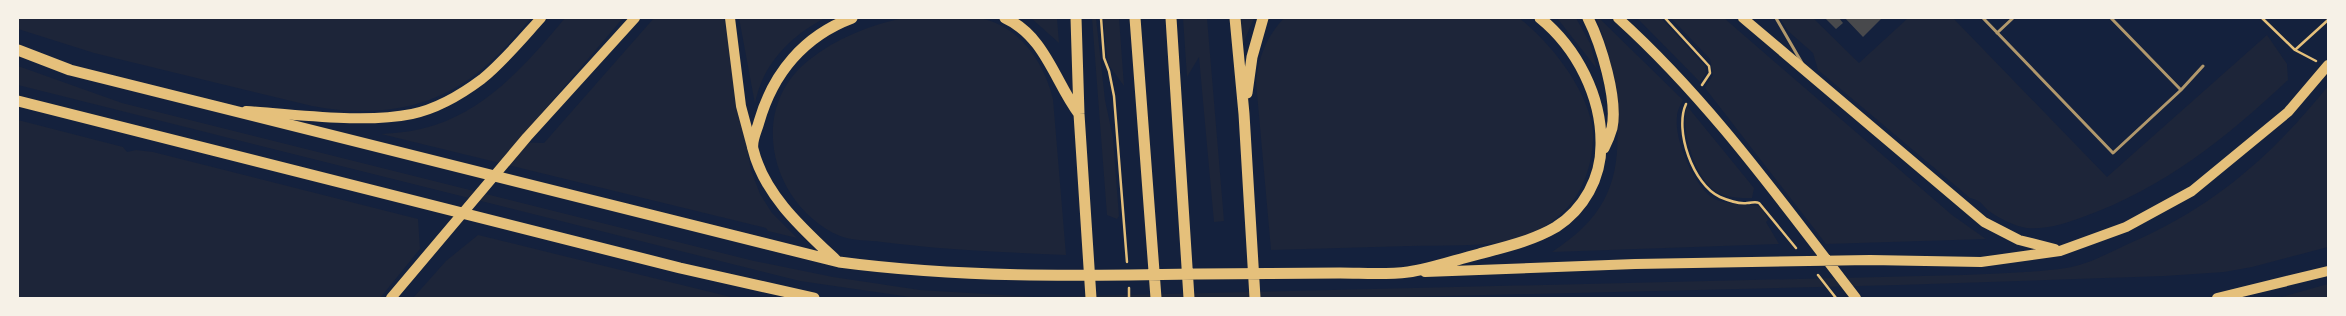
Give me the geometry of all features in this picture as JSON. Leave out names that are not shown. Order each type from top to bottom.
[{"type":"highway","points":[[839,262],[787,211],[759,168],[752,147],[770,93],[784,69],[806,43],[833,25],[852,18]]},
{"type":"highway","points":[[1005,18],[1019,27],[1039,47],[1056,74],[1061,88],[1079,114]]},
{"type":"highway","points":[[1076,18],[1079,114],[1092,298]]},
{"type":"highway","points":[[1136,18],[1156,298]]},
{"type":"highway","points":[[1171,18],[1188,298]]},
{"type":"highway","points":[[1235,18],[1244,114],[1255,298]]},
{"type":"highway","points":[[1244,114],[1252,57],[1263,18]]},
{"type":"highway","points":[[1540,18],[1552,28],[1569,48],[1592,90],[1602,127],[1601,158]]},
{"type":"highway","points":[[18,50],[70,70],[839,262],[892,269],[1014,276],[1407,272],[1525,242],[1557,226],[1580,207],[1595,180],[1612,128],[1612,110],[1602,53],[1588,18]]},
{"type":"highway","points":[[18,101],[664,264],[814,298]]},
{"type":"main road","points":[[231,110],[326,116],[370,117],[412,114],[437,105],[482,79],[516,46],[541,18]]},
{"type":"main road","points":[[391,298],[528,137],[635,18]]},
{"type":"main road","points":[[730,18],[741,106],[752,147]]},
{"type":"main road","points":[[1618,18],[1645,43],[1694,94],[1787,209],[1856,298]]},
{"type":"main road","points":[[1743,18],[1984,222],[2019,240],[2060,251]]},
{"type":"main road","points":[[1407,272],[1635,264],[1870,260],[1981,262],[2060,251],[2126,227],[2192,191],[2288,112],[2327,66]]},
{"type":"main road","points":[[2217,298],[2328,271]]},
{"type":"lane","points":[[1776,18],[1809,75]]},
{"type":"lane","points":[[1983,18],[2113,153],[2181,90],[2203,66]]},
{"type":"lane","points":[[1997,33],[2012,18]]},
{"type":"lane","points":[[2111,18],[2181,90]]},
{"type":"path","points":[[1101,18],[1104,58],[1109,71],[1114,96],[1127,268]]},
{"type":"path","points":[[1665,18],[1709,66],[1710,73],[1703,84]]},
{"type":"path","points":[[2262,18],[2295,50],[2327,66]]},
{"type":"path","points":[[2295,50],[2328,20]]},
{"type":"path","points":[[1685,105],[1681,116],[1682,132],[1700,179],[1707,188],[1720,197],[1747,204],[1756,202],[1765,209]]},
{"type":"path","points":[[1128,283],[1129,298]]},
{"type":"shaded area","points":[[960,16],[979,18],[1006,28],[1028,47],[1043,72],[1053,99],[1066,255],[951,249],[850,239],[840,236],[816,222],[797,203],[783,180],[775,155],[773,129],[778,104],[789,80],[819,52],[841,39],[866,29],[903,18]]},
{"type":"shaded area","points":[[18,18],[531,18],[489,63],[469,79],[449,91],[406,107],[360,111],[336,110],[312,106],[94,53],[18,29]]},
{"type":"shaded area","points":[[565,18],[623,18],[517,142],[544,143],[654,18],[724,18],[751,170],[760,194],[772,213],[797,238],[768,231],[766,228],[381,134],[408,131],[435,125],[455,117],[473,107],[491,95],[523,66]]},
{"type":"shaded area","points":[[739,18],[825,18],[812,25],[789,43],[771,64],[764,77],[755,104]]},
{"type":"shaded area","points":[[1031,18],[1057,18],[1059,43]]},
{"type":"shaded area","points":[[1092,18],[1096,18],[1105,100],[1113,138],[1119,216],[1117,219],[1107,215]]},
{"type":"shaded area","points":[[1103,18],[1119,18],[1124,86],[1108,64]]},
{"type":"shaded area","points":[[1183,18],[1207,18],[1224,221],[1214,222],[1199,57],[1187,77]]},
{"type":"shaded area","points":[[1241,18],[1254,18],[1243,44]]},
{"type":"shaded area","points":[[1284,18],[1519,18],[1544,41],[1557,56],[1579,90],[1587,107],[1592,125],[1593,141],[1588,171],[1583,184],[1568,207],[1558,217],[1546,226],[1515,240],[1476,245],[1271,250],[1256,82],[1259,64],[1264,48],[1273,32]]},
{"type":"shaded area","points":[[1557,18],[1576,18],[1590,43],[1597,69]]},
{"type":"shaded area","points":[[1596,18],[1600,19],[1683,100],[1677,115],[1679,138],[1687,162],[1699,184],[1713,198],[1719,201],[1761,207],[1768,220],[1766,222],[1779,244],[1552,252],[1572,237],[1588,222],[1600,207],[1609,190],[1614,172],[1617,152],[1615,94],[1607,51]]},
{"type":"shaded area","points":[[1637,18],[1661,18],[1705,66],[1706,73],[1700,82]]},
{"type":"shaded area","points":[[1671,18],[1724,18],[1952,215],[1986,239],[1826,244],[1705,88],[1713,75],[1710,59]]},
{"type":"shaded area","points":[[1780,18],[1813,18],[1859,63],[1908,18],[1953,18],[2107,177],[2267,35],[2287,64],[2288,80],[2241,122],[2217,141],[2193,159],[2140,192],[2113,205],[2070,222],[2049,227],[2027,228],[2017,226],[2002,219],[1989,211],[1979,202],[1970,198],[1818,70],[1813,53],[1788,31]]},
{"type":"shaded area","points":[[18,66],[122,103],[754,261],[833,277],[920,290],[1036,297],[1963,275],[2027,272],[2066,268],[2105,255],[2158,230],[2187,214],[2213,197],[2262,158],[2285,136],[2328,86],[2328,247],[2252,267],[2224,272],[2164,276],[1899,285],[1365,298],[917,298],[800,281],[18,85]]},
{"type":"shaded area","points":[[1687,106],[1754,188],[1752,198],[1734,197],[1721,194],[1709,186],[1696,165],[1691,153],[1685,116]]},
{"type":"shaded area","points":[[18,120],[123,147],[127,152],[136,150],[153,152],[418,219],[420,249],[380,298],[18,298]]},
{"type":"shaded area","points":[[478,235],[735,298],[413,298],[446,261]]},
{"type":"shaded area","points":[[2328,284],[2328,296],[2325,298],[2278,298]]},
{"type":"building","points":[[1825,18],[1839,18],[1843,23],[1836,29]]},
{"type":"building","points":[[1845,18],[1882,18],[1863,37]]}]
